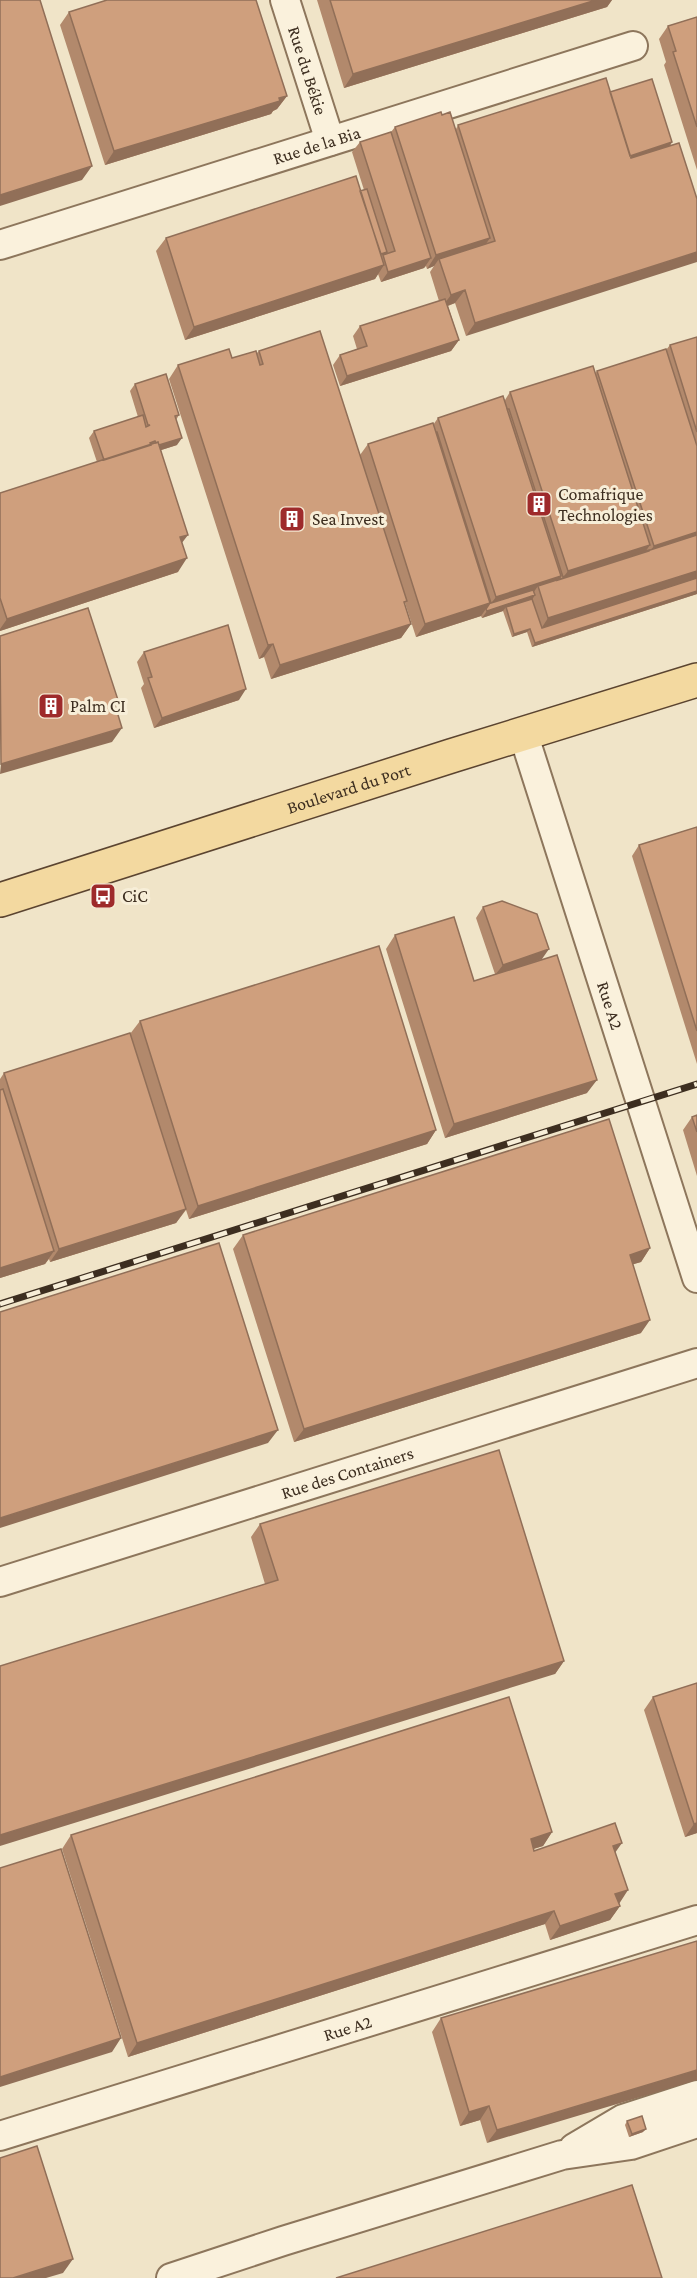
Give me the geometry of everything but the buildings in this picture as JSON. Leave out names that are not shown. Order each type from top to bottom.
[{"type":"main road","name":"Boulevard du Port","points":[[0,900],[523,733],[697,680]]},
{"type":"street","name":"Rue du Békie","points":[[285,0],[330,141]]},
{"type":"street","name":"Rue de la Bia","points":[[0,245],[633,46]]},
{"type":"street","name":"Rue A2","points":[[523,733],[697,1278]]},
{"type":"street","name":"Rue des Containers","points":[[0,1582],[697,1363]]},
{"type":"street","name":"Rue A2","points":[[0,2136],[697,1920]]},
{"type":"street","points":[[562,2155],[623,2119],[697,2095]]},
{"type":"street","points":[[171,2278],[562,2155],[632,2145],[697,2123]]},
{"type":"railway","points":[[0,1304],[697,1084]]},
{"type":"place","name":"Comafrique Technologies","points":[[539,504]]},
{"type":"place","name":"Sea Invest","points":[[292,519]]},
{"type":"place","name":"Palm CI","points":[[51,706]]},
{"type":"place","name":"CiC","points":[[103,896]]}]
